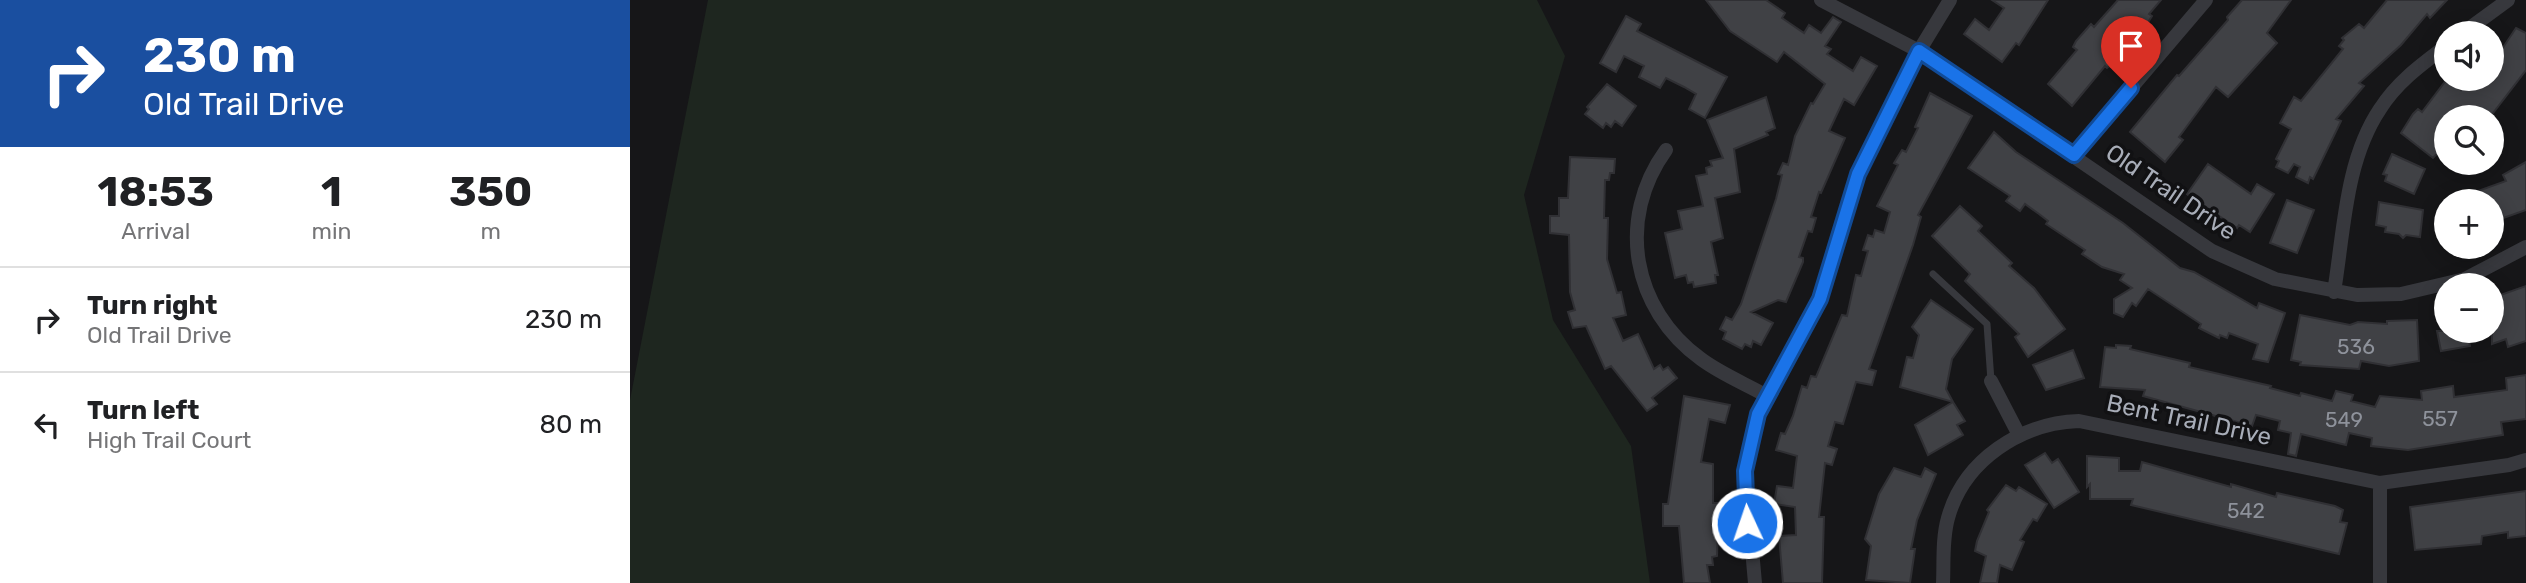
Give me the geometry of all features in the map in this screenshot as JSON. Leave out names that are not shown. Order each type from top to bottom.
[{"type":"street","name":"Old Trail Drive","points":[[1821,0],[1919,51],[2212,251],[2275,279],[2334,292],[2379,295],[2424,291],[2474,275],[2526,247]]},
{"type":"street","points":[[1755,583],[1745,471],[1751,438],[1767,396],[1820,299],[1858,174],[1919,51],[1950,0]]},
{"type":"street","points":[[2074,155],[2206,0]]},
{"type":"street","points":[[2479,21],[2508,0]]},
{"type":"street","points":[[2334,292],[2353,177],[2362,142],[2379,110],[2392,93],[2415,69],[2434,55]]},
{"type":"street","points":[[1666,150],[1644,188],[1637,212],[1636,247],[1650,296],[1666,324],[1689,349],[1703,360],[1767,396]]},
{"type":"street","points":[[1991,381],[2019,435]]},
{"type":"street","name":"Bent Trail Drive","points":[[1943,583],[1946,529],[1959,492],[1984,460],[2019,435],[2048,424],[2079,421],[2381,483],[2509,465],[2526,460]]},
{"type":"street","points":[[2379,583],[2381,483]]},
{"type":"lane","points":[[1933,274],[1987,324],[1991,381]]},
{"type":"shaded area","points":[[708,0],[1537,0],[1565,56],[1524,195],[1553,320],[1631,446],[1650,583],[630,583],[630,400]]},
{"type":"building","points":[[1706,0],[1766,0],[1785,13],[1782,18],[1804,33],[1809,25],[1821,33],[1833,17],[1841,22],[1825,46],[1831,49],[1827,54],[1853,71],[1861,57],[1877,66],[1854,105],[1844,99],[1829,131],[1845,138],[1821,193],[1819,192],[1811,217],[1816,218],[1812,232],[1808,231],[1799,257],[1803,258],[1803,262],[1786,302],[1778,300],[1751,312],[1773,323],[1761,345],[1753,341],[1751,347],[1745,344],[1742,349],[1723,339],[1726,332],[1720,329],[1726,317],[1732,320],[1741,304],[1776,199],[1782,175],[1778,174],[1783,163],[1788,165],[1795,136],[1811,103],[1813,104],[1825,84],[1784,52],[1777,62],[1730,31]]},
{"type":"building","points":[[1992,0],[2048,0],[2019,45],[2016,43],[2002,62],[1964,34],[1975,19],[1989,30],[2004,8]]},
{"type":"building","points":[[2118,0],[2161,0],[2149,14],[2152,16],[2144,29],[2112,64],[2107,68],[2105,66],[2072,106],[2048,84],[2077,50],[2073,47],[2076,41],[2091,24],[2094,27]]},
{"type":"building","points":[[2242,0],[2291,0],[2267,33],[2277,43],[2228,97],[2216,87],[2179,137],[2183,140],[2165,162],[2130,132],[2177,75],[2179,76],[2228,20],[2227,17]]},
{"type":"building","points":[[2387,0],[2447,0],[2430,18],[2427,14],[2401,45],[2359,83],[2364,86],[2336,119],[2341,121],[2313,179],[2310,177],[2308,183],[2296,177],[2300,167],[2294,164],[2288,173],[2276,167],[2279,161],[2276,159],[2291,129],[2280,123],[2294,97],[2301,101],[2343,49],[2339,46],[2344,40],[2342,38],[2359,24],[2364,28]]},
{"type":"building","points":[[1626,16],[1641,24],[1637,31],[1727,77],[1705,118],[1689,109],[1696,94],[1666,78],[1660,88],[1639,77],[1644,66],[1624,56],[1616,72],[1600,63]]},
{"type":"building","points":[[2516,28],[2526,33],[2526,70],[2499,105],[2434,105],[2433,158],[2401,133],[2413,114],[2418,109],[2422,112],[2438,91],[2504,91],[2504,46]]},
{"type":"building","points":[[1607,84],[1636,106],[1622,126],[1615,121],[1611,127],[1606,123],[1603,128],[1585,114],[1589,109],[1587,107]]},
{"type":"building","points":[[1930,93],[1972,116],[1918,215],[1921,217],[1913,245],[1869,369],[1876,371],[1872,385],[1856,382],[1843,424],[1835,422],[1828,446],[1837,449],[1832,465],[1825,463],[1819,517],[1824,517],[1822,583],[1783,583],[1779,536],[1796,535],[1795,507],[1774,504],[1777,486],[1793,488],[1797,456],[1776,450],[1781,433],[1785,434],[1802,386],[1807,388],[1811,376],[1816,377],[1842,315],[1847,316],[1856,275],[1861,276],[1868,251],[1863,250],[1868,235],[1873,237],[1875,230],[1884,233],[1890,212],[1877,206],[1898,165],[1894,163],[1902,150],[1906,152],[1918,128],[1915,127]]},
{"type":"building","points":[[1766,97],[1775,128],[1766,132],[1768,135],[1734,149],[1740,192],[1715,198],[1723,238],[1711,242],[1718,275],[1715,275],[1716,283],[1694,287],[1693,282],[1688,283],[1686,275],[1675,278],[1665,233],[1682,229],[1678,211],[1703,206],[1696,176],[1707,174],[1706,168],[1712,166],[1710,161],[1723,158],[1707,120]]},
{"type":"building","points":[[1994,132],[2016,152],[2123,223],[2180,268],[2194,272],[2257,308],[2259,303],[2285,313],[2268,362],[2253,359],[2258,344],[2229,333],[2227,338],[2220,335],[2219,338],[2199,328],[2201,324],[2148,289],[2136,306],[2132,303],[2123,317],[2114,313],[2114,299],[2132,288],[2120,280],[2124,274],[2102,267],[2082,254],[2085,250],[2046,224],[2048,221],[2039,214],[2025,204],[2020,211],[2006,201],[2010,196],[1968,168]]},
{"type":"building","points":[[2392,154],[2425,169],[2414,194],[2385,181],[2387,175],[2383,174]]},
{"type":"building","points":[[1570,157],[1615,159],[1614,173],[1610,173],[1609,180],[1605,180],[1604,218],[1608,218],[1607,259],[1617,293],[1621,292],[1626,315],[1613,318],[1623,341],[1638,334],[1654,369],[1660,365],[1663,370],[1668,367],[1677,378],[1652,398],[1657,404],[1647,411],[1611,366],[1605,369],[1586,326],[1573,328],[1568,312],[1575,310],[1570,292],[1569,235],[1550,233],[1550,216],[1559,216],[1559,198],[1568,198]]},
{"type":"building","points":[[2526,162],[2526,210],[2504,218],[2504,189],[2483,189],[2506,181],[2504,174]]},
{"type":"building","points":[[2208,164],[2251,194],[2257,184],[2274,194],[2250,232],[2239,225],[2237,228],[2210,210],[2208,213],[2187,194]]},
{"type":"building","points":[[2287,200],[2314,210],[2297,253],[2270,243]]},
{"type":"building","points":[[2379,202],[2423,210],[2420,237],[2406,235],[2403,238],[2399,234],[2385,232],[2386,227],[2376,225]]},
{"type":"building","points":[[1960,206],[1982,226],[1978,231],[2012,263],[2009,266],[2034,288],[2065,329],[2028,357],[2015,337],[2019,334],[1965,281],[1970,274],[1932,236]]},
{"type":"building","points":[[2526,286],[2526,341],[2508,347],[2504,340],[2504,294]]},
{"type":"building","points":[[1931,300],[1973,329],[1952,359],[1946,389],[1953,402],[1900,387],[1907,357],[1913,358],[1919,335],[1912,327]]},
{"type":"building","points":[[2300,315],[2350,325],[2358,322],[2387,324],[2387,321],[2417,320],[2419,361],[2389,366],[2361,361],[2359,369],[2300,365],[2301,362],[2291,360]]},
{"type":"building","points":[[2439,343],[2469,343],[2470,346],[2441,351]]},
{"type":"building","points":[[2116,345],[2131,346],[2130,349],[2190,363],[2189,367],[2271,386],[2270,388],[2300,396],[2301,393],[2332,401],[2336,391],[2353,395],[2351,401],[2375,407],[2380,396],[2422,400],[2421,391],[2453,386],[2454,397],[2507,390],[2506,378],[2526,375],[2526,419],[2501,422],[2503,435],[2408,450],[2371,446],[2372,438],[2349,433],[2346,445],[2301,434],[2296,456],[2288,454],[2291,433],[2278,430],[2280,421],[2256,415],[2252,426],[2143,396],[2145,390],[2100,387],[2105,347],[2116,348]]},
{"type":"building","points":[[2073,350],[2084,378],[2046,390],[2033,365]]},
{"type":"building","points":[[1684,396],[1730,405],[1725,423],[1709,419],[1701,462],[1713,464],[1713,503],[1719,503],[1717,556],[1712,557],[1713,565],[1707,565],[1710,583],[1684,583],[1679,526],[1663,526],[1663,504],[1668,504]]},
{"type":"building","points":[[1953,402],[1965,421],[1957,425],[1963,435],[1928,455],[1915,425]]},
{"type":"building","points":[[2045,453],[2052,463],[2058,459],[2079,492],[2054,508],[2025,465]]},
{"type":"building","points":[[2087,456],[2119,458],[2119,471],[2140,471],[2142,462],[2231,487],[2231,484],[2276,497],[2277,493],[2335,506],[2343,510],[2340,522],[2347,523],[2339,554],[2131,505],[2133,499],[2090,499],[2090,484],[2087,487]]},
{"type":"building","points":[[1894,468],[1921,477],[1925,468],[1936,474],[1917,520],[1911,549],[1915,549],[1910,583],[1866,580],[1871,546],[1865,539],[1879,494]]},
{"type":"building","points":[[2006,485],[2016,491],[2019,487],[2047,504],[2037,521],[2033,519],[2020,540],[2024,542],[2012,570],[2000,565],[1997,583],[1980,583],[1986,556],[1975,551],[1977,541],[1989,512],[1987,510]]},
{"type":"building","points":[[2526,491],[2526,536],[2508,538],[2508,532],[2482,536],[2481,544],[2415,550],[2410,507]]},
{"type":"route","points":[[1747,523],[1745,471],[1758,414],[1820,299],[1858,174],[1919,51],[2074,155],[2131,88]]}]
